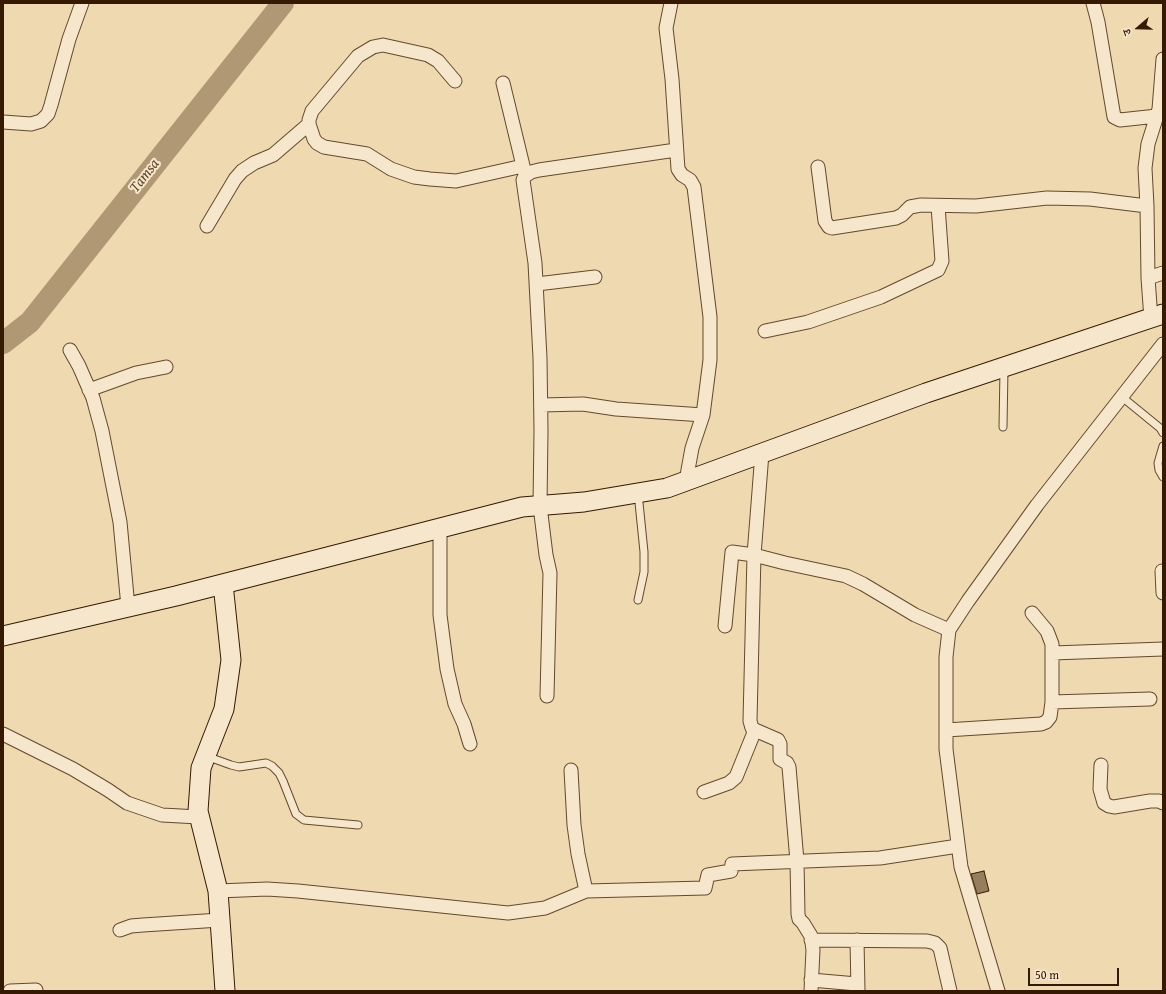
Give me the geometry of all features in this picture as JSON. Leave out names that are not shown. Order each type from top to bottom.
[{"type":"street","points":[[3,122],[31,124],[41,120],[48,114],[69,39],[82,3]]},
{"type":"street","points":[[671,3],[666,28],[672,79],[676,150],[680,172],[690,180],[694,187],[710,317],[710,360],[703,415],[692,448],[686,481]]},
{"type":"street","points":[[1093,3],[1098,22],[1114,117],[1120,120],[1157,116]]},
{"type":"street","points":[[455,81],[433,58],[421,53],[378,46],[358,56],[312,111],[309,124],[314,139],[320,146],[368,154],[392,169],[414,177],[456,181],[524,171],[531,172],[676,150]]},
{"type":"street","points":[[3,636],[224,584],[522,507],[584,502],[667,488],[926,393],[1157,316],[1148,278],[1145,168],[1146,157],[1159,109],[1163,59]]},
{"type":"street","points":[[503,83],[524,171],[523,187],[532,233],[537,284],[541,405],[540,506],[546,555],[550,573],[547,696]]},
{"type":"street","points":[[207,226],[235,179],[242,171],[273,155],[309,124]]},
{"type":"street","points":[[818,167],[825,221],[829,227],[832,228],[896,218],[902,215],[907,209],[914,206],[976,206],[1046,198],[1090,199],[1147,206]]},
{"type":"street","points":[[765,331],[808,322],[859,305],[881,297],[938,270],[942,261],[938,206]]},
{"type":"street","points":[[1148,278],[1163,273]]},
{"type":"street","points":[[537,284],[595,277]]},
{"type":"street","points":[[998,991],[961,867],[958,846],[946,749],[946,657],[949,630],[1037,505],[1163,344]]},
{"type":"street","points":[[70,350],[79,366],[89,390],[102,431],[120,522],[128,607]]},
{"type":"street","points":[[89,390],[136,374],[166,367]]},
{"type":"street","points":[[541,405],[583,404],[616,409],[703,415]]},
{"type":"street","points":[[762,453],[754,555],[750,722],[752,728],[755,730],[778,740],[780,744],[780,759],[787,763],[789,767],[797,861],[798,914],[799,919],[807,928],[813,950],[811,986],[858,987],[857,940]]},
{"type":"street","points":[[440,528],[440,615],[447,668],[455,704],[464,724],[470,744]]},
{"type":"street","points":[[725,626],[732,552],[754,555],[784,563],[834,573],[855,580],[915,615],[949,630]]},
{"type":"street","points":[[1162,571],[1163,593]]},
{"type":"street","points":[[224,584],[231,660],[224,709],[201,768],[198,811],[218,891],[225,991]]},
{"type":"street","points":[[946,730],[1041,724],[1046,722],[1050,717],[1052,702],[1052,644],[1047,631],[1032,613]]},
{"type":"street","points":[[1052,653],[1163,649]]},
{"type":"street","points":[[1052,702],[1150,699]]},
{"type":"street","points":[[704,792],[729,783],[736,777],[755,730]]},
{"type":"street","points":[[3,734],[73,769],[127,803],[162,815],[199,817]]},
{"type":"street","points":[[1101,765],[1100,790],[1104,803],[1109,806],[1114,806],[1155,801],[1163,803]]},
{"type":"street","points":[[571,770],[574,825],[586,892]]},
{"type":"street","points":[[218,891],[267,889],[298,891],[508,912],[545,908],[586,892],[705,888],[708,875],[731,871],[732,864],[880,858],[958,846]]},
{"type":"street","points":[[120,930],[137,926],[220,920]]},
{"type":"street","points":[[811,940],[927,941],[935,943],[940,948],[950,991]]},
{"type":"street","points":[[10,991],[36,990]]},
{"type":"lane","points":[[1003,427],[1004,367]]},
{"type":"lane","points":[[1122,397],[1160,428],[1163,433]]},
{"type":"lane","points":[[1163,446],[1158,463],[1159,470],[1163,477]]},
{"type":"lane","points":[[638,493],[644,552],[644,572],[638,600]]},
{"type":"lane","points":[[206,756],[240,767],[266,764],[272,766],[283,781],[296,814],[304,820],[358,825]]},
{"type":"building","points":[[984,871],[989,891],[977,894],[971,874]]},
{"type":"waterway","name":"Tamsa","points":[[3,343],[30,322],[283,3]]}]
